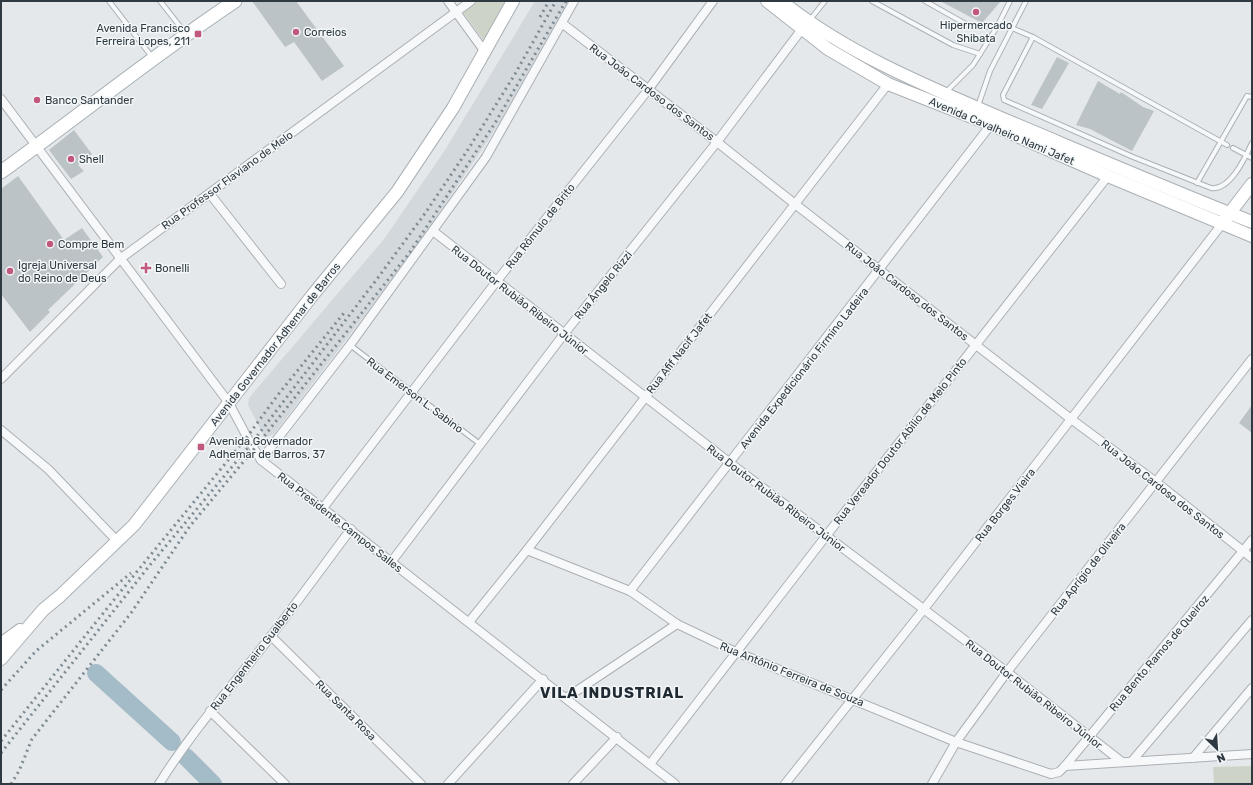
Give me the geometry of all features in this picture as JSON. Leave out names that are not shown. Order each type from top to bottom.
[{"type":"main road","points":[[1,172],[89,108],[152,58],[235,1]]},
{"type":"main road","name":"Avenida Governador Adhemar de Barros","points":[[1,659],[37,617],[118,542],[144,514],[311,297],[397,192],[453,108],[513,1]]},
{"type":"main road","name":"Avenida Cavalheiro Nami Jafet","points":[[767,1],[805,25],[864,55],[978,108],[994,120],[1108,176],[1252,236]]},
{"type":"main road","name":"Avenida Cavalheiro Nami Jafet","points":[[781,1],[828,49],[888,84],[994,120],[1252,222]]},
{"type":"main road","points":[[1222,224],[1252,184]]},
{"type":"main road","points":[[1,644],[37,617]]},
{"type":"street","points":[[448,1],[485,52]]},
{"type":"street","name":"Rua Professor Flaviano de Melo","points":[[1,379],[120,259],[471,1]]},
{"type":"street","points":[[261,460],[350,345],[486,157],[563,24],[574,1]]},
{"type":"street","name":"Rua Rômulo de Brito","points":[[324,508],[496,282],[648,90],[714,1]]},
{"type":"street","name":"Rua João Cardoso dos Santos","points":[[563,24],[717,142],[1071,419],[1156,482],[1252,558]]},
{"type":"street","name":"Rua Ângelo Rizzi","points":[[392,561],[564,334],[717,142],[805,25]]},
{"type":"street","name":"Rua Afif Nacif Jafet","points":[[469,622],[527,550],[888,84]]},
{"type":"street","name":"Rua Presidente Campos Salles","points":[[1,99],[229,403],[261,460],[543,679],[675,784]]},
{"type":"street","name":"Avenida Expedicionário Firmino Ladeira","points":[[630,591],[880,270],[994,120]]},
{"type":"street","name":"Rua Vereador Doutor Abílio de Melo Pinto","points":[[650,764],[826,536],[1108,176]]},
{"type":"street","points":[[210,194],[281,284]]},
{"type":"street","name":"Rua Borges Vieira","points":[[785,784],[854,699],[1222,224]]},
{"type":"street","name":"Rua Doutor Rubião Ribeiro Júnior","points":[[433,231],[496,282],[730,463],[1007,672],[1122,762]]},
{"type":"street","name":"Rua Aprígio de Oliveira","points":[[932,784],[956,742],[1007,672],[1252,359]]},
{"type":"street","points":[[1,430],[48,469],[118,542]]},
{"type":"street","name":"Rua Engenheiro Gualberto","points":[[159,784],[176,757],[210,711],[270,636],[351,529]]},
{"type":"street","name":"Rua Bento Ramos de Queiroz","points":[[1065,766],[1252,540]]},
{"type":"street","name":"Rua Antônio Ferreira de Souza","points":[[527,550],[630,591],[677,624],[736,652],[956,742],[1045,773],[1051,774],[1059,772],[1065,766]]},
{"type":"street","points":[[1132,761],[1252,620]]},
{"type":"street","points":[[566,698],[677,624]]},
{"type":"street","name":"Rua Santa Rosa","points":[[270,636],[421,784]]},
{"type":"street","points":[[448,784],[543,679]]},
{"type":"street","points":[[1193,758],[1252,688]]},
{"type":"street","points":[[210,711],[285,784]]},
{"type":"street","points":[[573,784],[617,737]]},
{"type":"street","points":[[1065,766],[1252,754]]},
{"type":"lane","points":[[108,1],[152,58]]},
{"type":"lane","points":[[160,1],[186,34]]},
{"type":"lane","points":[[805,25],[825,1]]},
{"type":"lane","points":[[872,1],[953,45],[980,54]]},
{"type":"lane","points":[[926,1],[971,27],[996,27]]},
{"type":"lane","points":[[944,93],[965,74],[980,54],[1010,1]]},
{"type":"lane","points":[[978,108],[990,71],[1026,1]]},
{"type":"lane","points":[[1012,28],[1033,37],[1227,146]]},
{"type":"lane","points":[[1033,37],[1003,95],[1004,100],[1216,189],[1225,186],[1246,155],[1252,143]]},
{"type":"lane","points":[[1197,182],[1247,96],[1252,97]]},
{"type":"lane","points":[[1233,148],[1252,158]]},
{"type":"lane","name":"Rua Emerson L. Sabino","points":[[350,345],[480,444]]},
{"type":"shaded area","points":[[478,1],[505,1],[484,41],[462,11]]},
{"type":"shaded area","points":[[535,1],[570,1],[505,115],[416,248],[274,434],[265,438],[248,405],[249,398],[384,239],[445,150]]},
{"type":"shaded area","points":[[1252,766],[1252,784],[1214,784],[1213,767]]},
{"type":"building","name":"Correios","points":[[252,1],[296,1],[344,66],[322,81],[294,42],[285,47]]},
{"type":"building","name":"Hipermercado Shibata","points":[[940,1],[1001,1],[982,23]]},
{"type":"building","points":[[1057,57],[1069,63],[1042,109],[1031,105]]},
{"type":"building","points":[[1098,81],[1120,94],[1121,92],[1143,107],[1154,111],[1132,151],[1090,129],[1076,125]]},
{"type":"building","name":"Shell","points":[[74,130],[92,154],[78,165],[84,171],[71,179],[49,150]]},
{"type":"building","name":"Compre Bem","points":[[18,176],[64,240],[82,228],[103,257],[48,310],[50,312],[30,332],[1,294],[1,189]]},
{"type":"building","points":[[1252,405],[1252,433],[1239,423]]},
{"type":"waterway","points":[[96,673],[172,742]]},
{"type":"waterway","points":[[186,757],[213,784]]},
{"type":"railway","points":[[540,17],[549,1]]},
{"type":"railway","points":[[1,753],[150,565],[251,444],[377,279],[426,212],[469,148],[515,74],[556,1]]},
{"type":"railway","points":[[11,784],[19,771],[32,739],[131,613],[190,526],[254,449],[410,252],[495,123],[566,1]]},
{"type":"railway","points":[[1,741],[247,437],[277,396],[344,313]]},
{"type":"railway","points":[[1,690],[36,651],[131,573]]},
{"type":"place","name":"Hipermercado Shibata","points":[[976,12]]},
{"type":"place","name":"Correios","points":[[296,32]]},
{"type":"place","name":"Avenida Francisco Ferreira Lopes, 211","points":[[198,34]]},
{"type":"place","name":"Banco Santander","points":[[37,100]]},
{"type":"place","name":"Shell","points":[[71,159]]},
{"type":"place","name":"Compre Bem","points":[[50,244]]},
{"type":"place","name":"Bonelli","points":[[146,268]]},
{"type":"place","name":"Igreja Universal do Reino de Deus","points":[[10,271]]},
{"type":"place","name":"Avenida Governador Adhemar de Barros, 37","points":[[201,447]]},
{"type":"district","name":"VILA INDUSTRIAL","points":[[612,693]]}]
